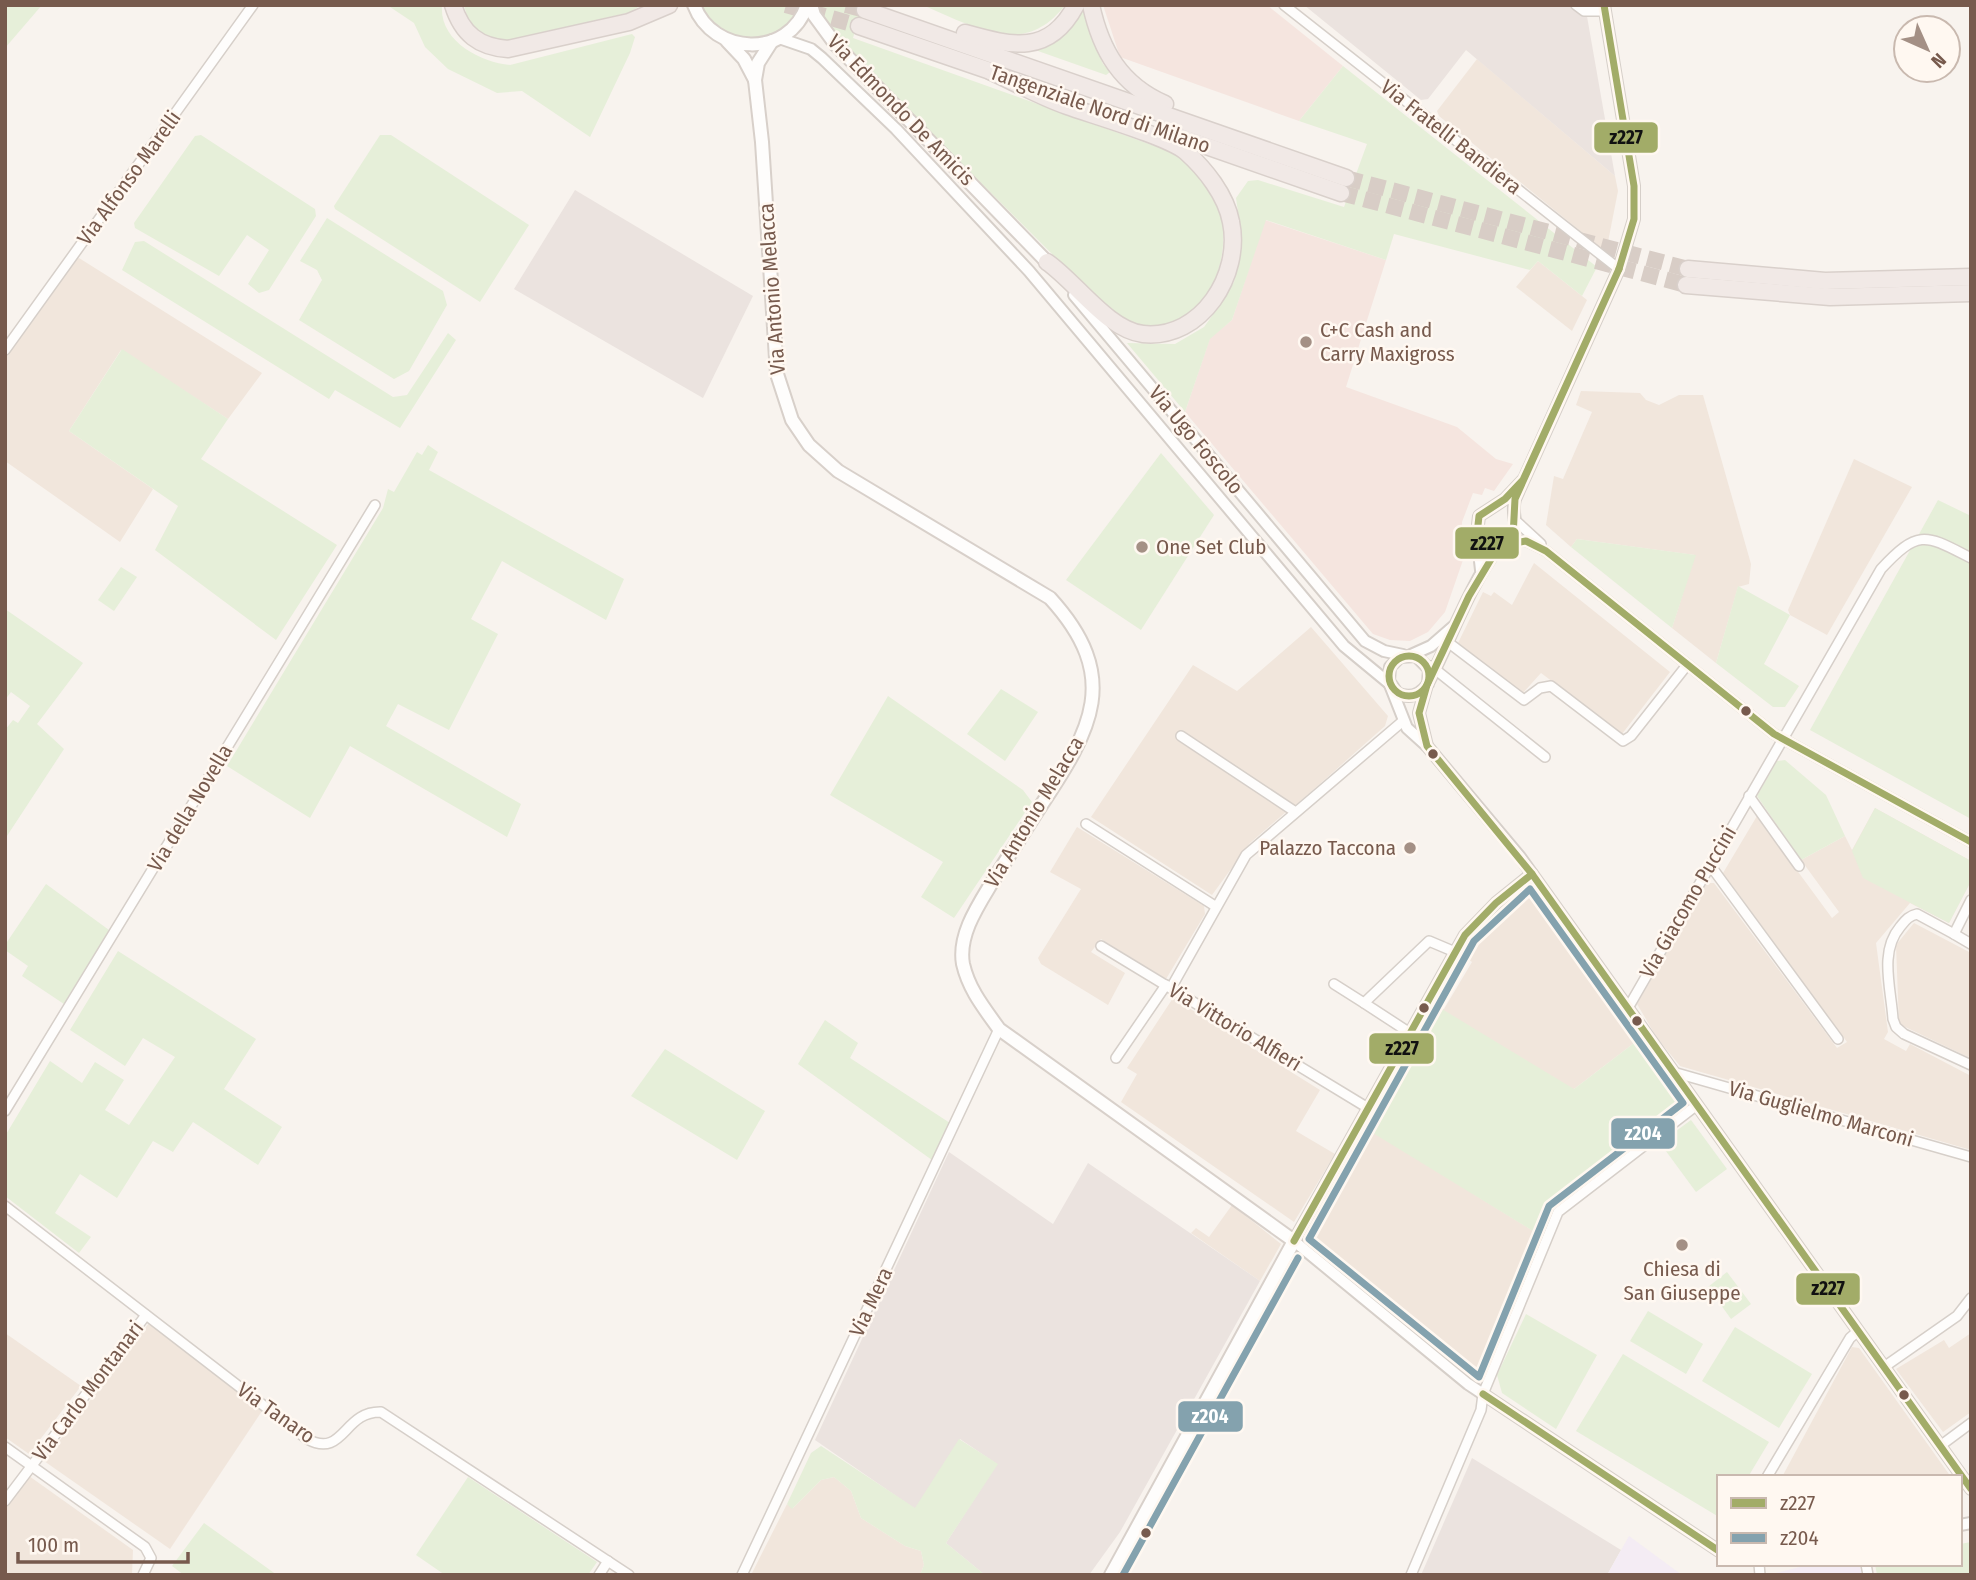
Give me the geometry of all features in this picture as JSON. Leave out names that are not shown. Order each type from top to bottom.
[{"type":"highway","points":[[453,5],[457,19],[476,42],[493,48],[508,49],[629,22],[669,5]]},
{"type":"highway","points":[[932,32],[944,28],[1006,44],[1039,42],[1067,22],[1076,5]]},
{"type":"highway","points":[[1091,5],[1102,46],[1118,72],[1151,98],[1182,111],[1188,121]]},
{"type":"highway","name":"Tangenziale Nord di Milano","points":[[862,18],[932,32],[1188,121],[1344,185],[990,71],[862,18]]},
{"type":"highway","points":[[990,71],[1064,105],[1183,149],[1205,170],[1226,206],[1231,221],[1233,238],[1229,268],[1214,299],[1188,323],[1158,334],[1141,334],[1108,318],[1068,276],[1047,262]]},
{"type":"highway","points":[[1971,277],[1825,281],[1687,277],[1830,297],[1971,293]]},
{"type":"main road","name":"Via Antonio Melacca","points":[[694,5],[710,30],[727,41],[744,59],[755,80]]},
{"type":"main road","name":"Via Antonio Melacca","points":[[809,5],[799,21],[776,40],[758,63],[755,80],[762,142],[774,354],[781,394],[792,420],[809,445],[838,471],[1050,598],[1070,620],[1089,658],[1093,677],[1090,716],[1075,752],[978,905],[967,931],[963,950],[966,972],[980,1005],[999,1029],[1294,1241]]},
{"type":"main road","name":"Via Edmondo De Amicis","points":[[809,5],[836,45],[998,209]]},
{"type":"main road","points":[[727,41],[748,46],[776,40]]},
{"type":"main road","name":"Via Ugo Foscolo","points":[[998,209],[1047,262]]},
{"type":"main road","points":[[1111,1575],[1294,1241]]},
{"type":"street","name":"Via Alfonso Marelli","points":[[5,351],[253,5]]},
{"type":"street","name":"Via Fratelli Bandiera","points":[[1284,5],[1619,269]]},
{"type":"street","points":[[776,40],[811,49],[822,58],[987,225],[1320,617],[1355,656],[1396,692],[1408,696],[1419,693],[1427,684],[1449,643],[1481,570],[1514,535],[1514,518],[1523,480],[1619,269],[1634,219],[1634,186],[1604,8],[1584,11],[1576,5]]},
{"type":"street","name":"Via Ugo Foscolo","points":[[1047,262],[1365,641],[1384,651],[1412,656]]},
{"type":"street","points":[[1481,570],[1477,534],[1479,516],[1497,506],[1523,480]]},
{"type":"street","name":"Via della Novella","points":[[5,1111],[375,505]]},
{"type":"street","points":[[1497,506],[1514,518],[1546,551],[1782,739],[1971,842]]},
{"type":"street","points":[[1477,534],[1486,544],[1525,541],[1546,551]]},
{"type":"street","name":"Via Giacomo Puccini","points":[[1628,1008],[1881,569],[1920,538],[1930,537],[1971,558]]},
{"type":"street","points":[[1456,624],[1431,646],[1390,667],[1390,684],[1403,721],[1427,746],[1532,874],[1961,1475]]},
{"type":"street","points":[[1449,643],[1524,700],[1540,688],[1550,686],[1623,741],[1631,736],[1687,665]]},
{"type":"street","points":[[1412,656],[1435,669],[1545,757]]},
{"type":"street","points":[[1412,656],[1429,669],[1419,713],[1427,746]]},
{"type":"street","points":[[1116,1058],[1169,987],[1246,855],[1294,811],[1403,721]]},
{"type":"street","points":[[1181,736],[1294,811]]},
{"type":"street","name":"Via Giacomo Puccini","points":[[1749,796],[1799,866]]},
{"type":"street","points":[[1086,824],[1216,906]]},
{"type":"street","points":[[1710,865],[1838,1039]]},
{"type":"street","points":[[1532,874],[1472,926],[1455,952],[1294,1241],[1483,1394],[1717,1550]]},
{"type":"street","points":[[1954,934],[1971,900]]},
{"type":"street","points":[[1971,944],[1917,914],[1908,918],[1890,939],[1886,951],[1896,1027],[1904,1034],[1971,1065]]},
{"type":"street","points":[[1364,1003],[1429,941],[1455,952]]},
{"type":"street","name":"Via Vittorio Alfieri","points":[[1101,946],[1368,1108]]},
{"type":"street","points":[[1334,984],[1410,1033]]},
{"type":"street","name":"Via Mera","points":[[742,1575],[999,1029]]},
{"type":"street","name":"Via Guglielmo Marconi","points":[[1672,1071],[1971,1157]]},
{"type":"street","points":[[1411,1575],[1558,1212],[1697,1105]]},
{"type":"street","name":"Via Tanaro","points":[[5,1206],[307,1438],[325,1445],[335,1442],[359,1415],[381,1412],[629,1575]]},
{"type":"street","points":[[1884,1367],[1957,1317],[1971,1298]]},
{"type":"street","name":"Via Carlo Montanari","points":[[5,1502],[146,1315]]},
{"type":"street","points":[[1768,1475],[1850,1338],[1858,1331]]},
{"type":"street","points":[[1940,1446],[1971,1423]]},
{"type":"street","points":[[5,1447],[145,1547],[151,1558],[143,1575]]},
{"type":"street","points":[[599,1575],[608,1561]]},
{"type":"shaded area","points":[[1103,5],[1267,5],[1343,66],[1299,121],[1120,57]]},
{"type":"shaded area","points":[[1304,5],[1585,5],[1615,176],[1466,50],[1428,99],[1421,100]]},
{"type":"shaded area","points":[[1477,59],[1615,176],[1618,191],[1606,252],[1439,116],[1437,111]]},
{"type":"shaded area","points":[[575,190],[753,296],[703,398],[514,289]]},
{"type":"shaded area","points":[[1265,220],[1386,260],[1346,387],[1457,427],[1496,459],[1513,464],[1494,491],[1485,488],[1482,495],[1473,493],[1462,522],[1463,560],[1445,612],[1428,632],[1410,641],[1390,640],[1373,634],[1185,412],[1210,338],[1232,320]]},
{"type":"shaded area","points":[[79,258],[262,373],[228,419],[121,350],[69,431],[153,489],[120,542],[5,461],[5,358],[72,260]]},
{"type":"shaded area","points":[[1538,261],[1587,300],[1572,331],[1516,287]]},
{"type":"shaded area","points":[[1581,391],[1640,393],[1646,400],[1659,405],[1679,395],[1703,395],[1751,564],[1749,584],[1738,587],[1716,663],[1672,628],[1695,555],[1577,539],[1571,547],[1546,525],[1554,476],[1563,479],[1592,412],[1576,405]]},
{"type":"shaded area","points":[[1854,459],[1912,487],[1827,635],[1790,615],[1788,610]]},
{"type":"shaded area","points":[[1534,563],[1670,672],[1622,734],[1541,673],[1522,694],[1458,643],[1483,592],[1491,596],[1494,592],[1512,605]]},
{"type":"shaded area","points":[[1311,627],[1388,716],[1385,726],[1295,806],[1181,733],[1177,740],[1286,812],[1250,843],[1212,895],[1091,817],[1193,665],[1237,691]]},
{"type":"shaded area","points":[[1875,808],[1971,861],[1971,881],[1949,923],[1910,903],[1876,943],[1888,1032],[1884,1039],[1906,1051],[1910,1044],[1971,1076],[1971,1150],[1680,1066],[1657,1038],[1637,1004],[1707,883],[1714,883],[1837,1048],[1847,1042],[1723,873],[1757,816],[1832,918],[1839,912],[1801,860],[1845,836],[1852,850]]},
{"type":"shaded area","points":[[1077,827],[1204,906],[1205,914],[1166,979],[1101,939],[1091,952],[1125,973],[1108,1005],[1041,964],[1038,958],[1081,889],[1050,872]]},
{"type":"shaded area","points":[[1524,889],[1534,890],[1638,1040],[1574,1089],[1475,1195],[1538,1234],[1480,1376],[1475,1378],[1312,1242],[1311,1233],[1437,1006],[1444,1009],[1472,962],[1461,954],[1467,941],[1485,920]]},
{"type":"shaded area","points":[[1914,923],[1971,953],[1971,1055],[1968,1057],[1899,1024],[1896,945]]},
{"type":"shaded area","points":[[1173,998],[1320,1090],[1296,1131],[1335,1154],[1294,1222],[1121,1102],[1137,1074],[1127,1068]]},
{"type":"shaded area","points":[[949,1152],[1053,1224],[1088,1163],[1260,1281],[1120,1532],[1089,1575],[985,1575],[946,1543],[997,1464],[960,1439],[915,1509],[815,1440]]},
{"type":"shaded area","points":[[1232,1205],[1281,1244],[1260,1281],[1191,1233],[1196,1228],[1209,1237]]},
{"type":"shaded area","points":[[149,1323],[262,1411],[170,1549],[44,1461]]},
{"type":"shaded area","points":[[5,1333],[81,1386],[29,1454],[5,1437]]},
{"type":"shaded area","points":[[1971,1333],[1971,1412],[1943,1432],[1896,1369],[1944,1340],[1949,1348]]},
{"type":"shaded area","points":[[1852,1347],[1859,1348],[1950,1475],[1783,1475]]},
{"type":"shaded area","points":[[1472,1458],[1621,1550],[1607,1575],[1421,1575]]},
{"type":"shaded area","points":[[29,1476],[133,1550],[132,1575],[5,1575],[5,1509]]},
{"type":"shaded area","points":[[834,1477],[851,1491],[861,1518],[905,1546],[921,1551],[924,1565],[920,1575],[751,1575],[787,1504],[793,1508],[821,1480]]},
{"type":"shaded area","points":[[1629,1536],[1682,1575],[1607,1575]]},
{"type":"shaded area","points":[[1804,1566],[1860,1566],[1862,1575],[1768,1575]]},
{"type":"green space","points":[[5,5],[42,5],[5,48]]},
{"type":"green space","points":[[387,5],[442,5],[443,18],[454,39],[475,54],[510,65],[632,34],[635,37],[590,137],[522,91],[497,93],[448,69],[425,47],[414,23]]},
{"type":"green space","points":[[464,5],[641,5],[631,12],[497,43],[470,27]]},
{"type":"green space","points":[[700,5],[800,5],[791,21],[779,32],[766,38],[752,39],[723,29],[710,19]]},
{"type":"green space","points":[[820,5],[863,5],[853,38],[1177,154],[1204,179],[1215,198],[1222,219],[1220,265],[1212,286],[1200,304],[1183,317],[1163,325],[1133,325],[1112,312],[869,71],[826,21]]},
{"type":"green space","points":[[922,5],[1065,5],[1049,22],[1032,31],[1015,34],[978,28]]},
{"type":"green space","points":[[1083,8],[1087,10],[1094,42],[1103,64],[1110,72],[1106,75],[1038,51],[1037,48]]},
{"type":"green space","points":[[1343,66],[1597,267],[1582,296],[1538,261],[1530,270],[1394,234],[1386,260],[1266,220],[1232,320],[1210,339],[1185,412],[1127,343],[1175,344],[1204,327],[1234,282],[1242,241],[1236,198],[1248,181],[1258,180],[1344,207],[1367,144],[1299,121]]},
{"type":"green space","points":[[201,135],[315,209],[316,216],[269,290],[259,293],[248,284],[269,250],[247,235],[219,276],[135,228],[134,223],[195,136]]},
{"type":"green space","points":[[380,135],[391,135],[529,225],[480,302],[335,209],[334,206]]},
{"type":"green space","points":[[327,218],[443,291],[447,305],[409,371],[394,379],[299,320],[322,280],[317,270],[300,261]]},
{"type":"green space","points":[[144,241],[393,397],[407,395],[448,333],[456,340],[400,428],[335,390],[329,399],[122,270],[135,242]]},
{"type":"green space","points":[[122,349],[228,419],[201,459],[337,545],[276,640],[155,550],[178,506],[69,431]]},
{"type":"green space","points":[[428,445],[438,452],[429,470],[624,579],[606,620],[502,561],[471,619],[498,634],[449,730],[398,704],[386,726],[521,804],[507,837],[350,746],[310,818],[227,766],[383,508],[388,489],[394,492],[417,452],[422,455]]},
{"type":"green space","name":"One Set Club","points":[[1161,453],[1214,515],[1141,630],[1066,580]]},
{"type":"green space","points":[[1938,500],[1971,516],[1971,819],[1810,730]]},
{"type":"green space","points":[[1577,539],[1696,555],[1672,628],[1571,547]]},
{"type":"green space","points":[[121,567],[137,577],[114,611],[98,600]]},
{"type":"green space","points":[[1738,586],[1790,615],[1764,664],[1799,686],[1785,707],[1773,707],[1716,663]]},
{"type":"green space","points":[[5,609],[83,663],[37,724],[64,749],[5,839],[5,730],[13,720],[18,723],[30,706],[11,692],[5,700]]},
{"type":"green space","points":[[1001,689],[1038,712],[1005,761],[967,734]]},
{"type":"green space","points":[[888,696],[1023,790],[1032,802],[954,918],[921,897],[943,862],[830,795]]},
{"type":"green space","points":[[1785,760],[1826,795],[1845,836],[1801,860],[1757,796],[1777,761]]},
{"type":"green space","points":[[1875,808],[1971,861],[1971,881],[1949,923],[1863,878],[1852,851]]},
{"type":"green space","points":[[46,884],[109,930],[64,1004],[22,976],[28,966],[5,950],[5,945]]},
{"type":"green space","points":[[118,951],[256,1039],[224,1089],[282,1127],[258,1165],[193,1122],[173,1152],[153,1141],[117,1198],[80,1174],[55,1213],[91,1237],[79,1253],[5,1196],[5,1136],[50,1061],[82,1083],[95,1062],[124,1080],[105,1110],[129,1125],[175,1057],[143,1038],[125,1066],[70,1030]]},
{"type":"green space","points":[[1437,1006],[1574,1089],[1638,1040],[1680,1103],[1609,1163],[1556,1202],[1538,1234],[1368,1130]]},
{"type":"green space","points":[[825,1020],[858,1043],[850,1058],[950,1123],[932,1160],[798,1064]]},
{"type":"green space","points":[[665,1049],[765,1111],[737,1160],[631,1096]]},
{"type":"green space","points":[[1691,1120],[1727,1169],[1696,1192],[1660,1143]]},
{"type":"green space","points":[[1727,1272],[1751,1304],[1731,1319],[1708,1287]]},
{"type":"green space","points":[[1648,1311],[1703,1344],[1686,1374],[1630,1341]]},
{"type":"green space","points":[[1526,1314],[1597,1355],[1556,1429],[1502,1393],[1497,1375]]},
{"type":"green space","points":[[1735,1327],[1812,1374],[1779,1428],[1702,1381]]},
{"type":"green space","points":[[1623,1354],[1769,1442],[1749,1475],[1717,1475],[1717,1516],[1576,1431]]},
{"type":"green space","points":[[959,1439],[998,1464],[946,1543],[985,1575],[920,1575],[924,1565],[921,1551],[905,1546],[861,1518],[851,1491],[834,1477],[821,1480],[792,1509],[787,1504],[811,1453],[821,1446],[915,1508]]},
{"type":"green space","points":[[468,1477],[597,1562],[588,1575],[445,1575],[416,1555]]},
{"type":"green space","points":[[204,1523],[277,1575],[184,1575],[172,1566]]},
{"type":"green space","points":[[1971,1542],[1971,1575],[1877,1575],[1875,1566],[1962,1566],[1962,1544]]},
{"type":"tunnel","points":[[786,5],[859,26]]},
{"type":"tunnel","points":[[846,5],[865,10]]},
{"type":"tunnel","points":[[1346,178],[1688,269]]},
{"type":"tunnel","points":[[1341,193],[1686,285]]},
{"type":"transit line","name":"z227","points":[[1604,5],[1634,186],[1634,219],[1619,269]]},
{"type":"transit line","name":"z227","points":[[1619,269],[1515,499],[1513,537],[1504,545],[1489,545],[1477,534],[1479,516],[1505,499],[1523,480],[1619,269]]},
{"type":"transit line","name":"z227","points":[[1428,683],[1469,596],[1499,546],[1526,541],[1546,551],[1774,734],[1971,842]]},
{"type":"transit line","name":"z227","points":[[1409,656],[1423,662],[1429,676],[1423,690],[1409,696],[1395,690],[1389,676],[1395,662],[1409,656]]},
{"type":"transit line","name":"z227","points":[[1427,685],[1419,713],[1427,746],[1532,874],[1961,1475]]},
{"type":"transit line","name":"z227","points":[[1294,1241],[1465,935],[1496,903],[1532,874]]},
{"type":"transit line","name":"z204","points":[[1530,889],[1683,1103],[1549,1206],[1479,1377],[1309,1239],[1474,941],[1530,889]]},
{"type":"transit line","name":"z204","points":[[1123,1575],[1298,1258]]},
{"type":"transit line","name":"z227","points":[[1483,1394],[1717,1550]]},
{"type":"transit line","name":"z227","points":[[1962,1476],[1971,1489]]},
{"type":"place","name":"C+C Cash and Carry Maxigross","points":[[1306,342]]},
{"type":"place","name":"One Set Club","points":[[1142,547]]},
{"type":"place","name":"Palazzo Taccona","points":[[1410,848]]},
{"type":"place","name":"Chiesa di San Giuseppe","points":[[1682,1245]]}]
